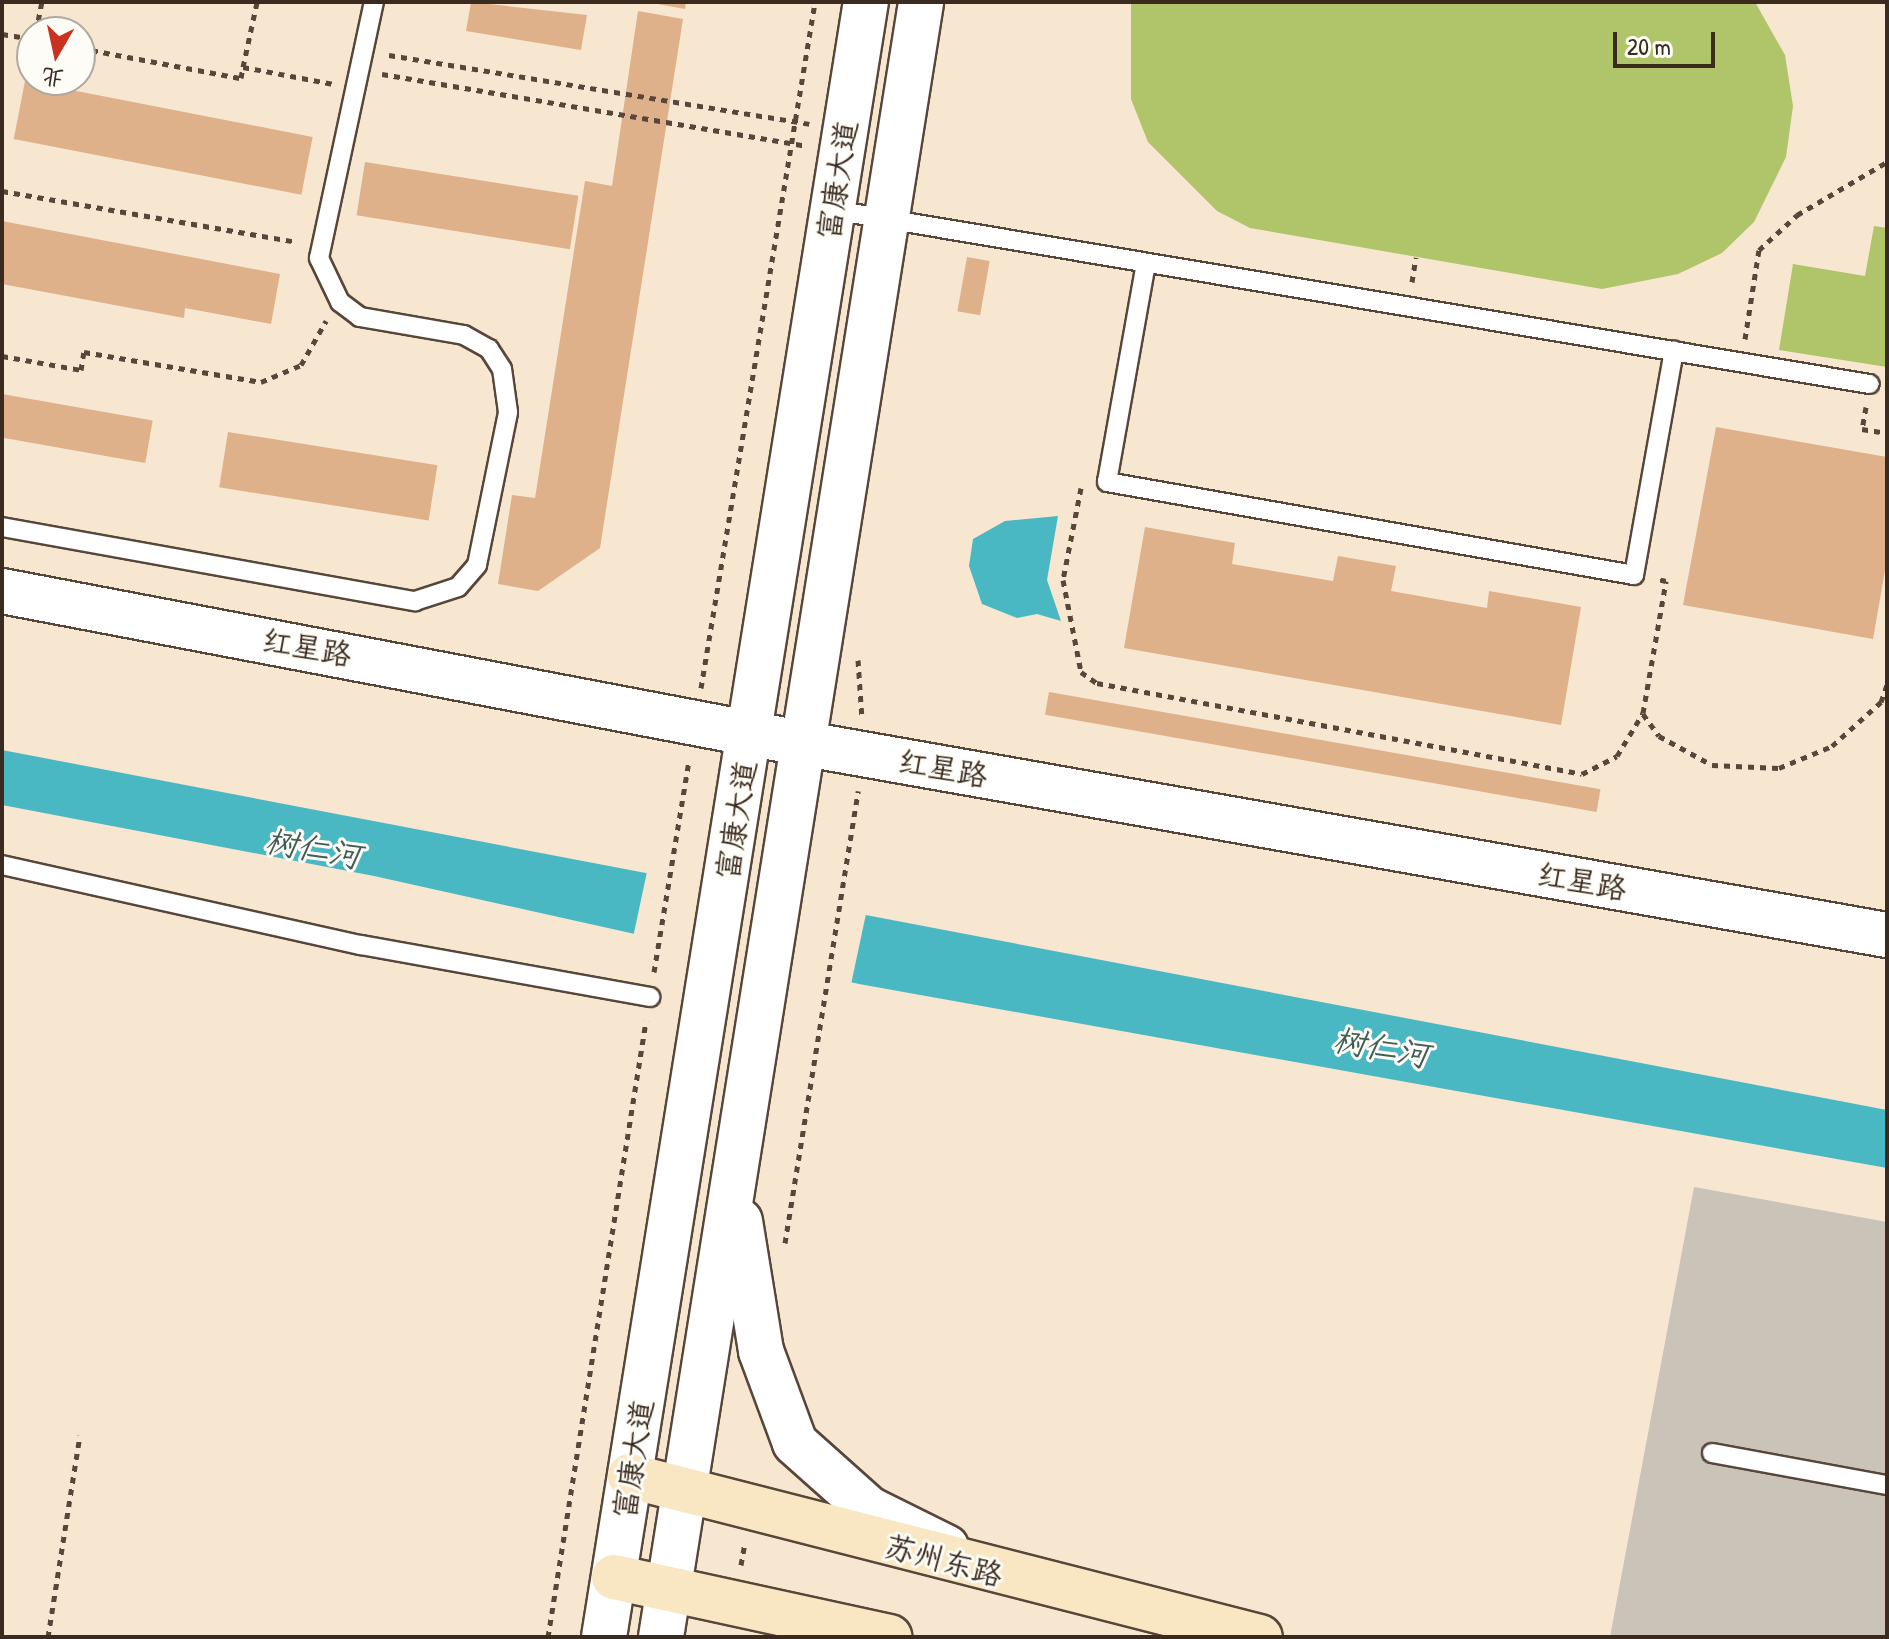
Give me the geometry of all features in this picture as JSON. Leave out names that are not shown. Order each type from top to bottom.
[{"type":"main road","name":"苏州东路","points":[[630,1476],[1005,1577],[1260,1637]]},
{"type":"main road","points":[[614,1577],[669,1592],[890,1637]]},
{"type":"street","name":"富康大道","points":[[604,1637],[866,2]]},
{"type":"street","name":"富康大道","points":[[661,1637],[733,1162],[921,2]]},
{"type":"street","name":"红星路","points":[[2,591],[750,729],[800,743],[1887,935]]},
{"type":"street","points":[[733,1162],[749,1298],[776,1401],[795,1443],[869,1509],[1005,1577]]},
{"type":"lane","points":[[2,527],[415,601],[458,587],[485,542],[508,412],[502,369],[489,349],[464,335],[360,317],[334,293],[319,246],[374,2]]},
{"type":"lane","points":[[833,210],[1870,384]]},
{"type":"lane","points":[[1146,263],[1107,482],[1634,575],[1674,351]]},
{"type":"lane","points":[[2,865],[361,945],[650,997]]},
{"type":"lane","points":[[1712,1453],[1887,1485]]},
{"type":"path","points":[[96,51],[241,78],[257,2]]},
{"type":"path","points":[[548,1637],[650,997],[815,2]]},
{"type":"path","points":[[365,51],[795,122],[844,140]]},
{"type":"path","points":[[243,67],[359,79],[791,144],[844,140]]},
{"type":"path","points":[[1741,362],[1759,250],[1797,215],[1887,162]]},
{"type":"path","points":[[2,191],[319,246]]},
{"type":"path","points":[[2,356],[81,370],[84,352],[261,382],[285,377],[320,340],[334,293]]},
{"type":"path","points":[[1870,384],[1862,429],[1887,433]]},
{"type":"path","points":[[1107,482],[1081,487],[1063,580],[1081,672],[1097,683],[1582,774],[1617,756],[1643,713],[1666,581],[1634,575]]},
{"type":"path","points":[[783,1257],[863,754],[857,653]]},
{"type":"path","points":[[1643,713],[1659,736],[1712,765],[1779,768],[1832,746],[1881,702],[1887,685]]},
{"type":"path","points":[[48,1637],[80,1436]]},
{"type":"path","points":[[734,1605],[752,1507]]},
{"type":"shaded area","points":[[1694,1187],[1887,1222],[1887,1637],[1610,1637]]},
{"type":"green space","points":[[1131,2],[1755,2],[1785,55],[1793,106],[1786,157],[1754,222],[1722,253],[1678,274],[1602,289],[1250,228],[1217,211],[1148,142],[1131,99]]},
{"type":"green space","points":[[1874,226],[1887,228],[1887,367],[1779,350],[1793,264],[1865,276]]},
{"type":"water","points":[[1058,516],[1047,580],[1061,621],[1037,614],[1017,618],[982,604],[969,566],[973,539],[1005,521]]},
{"type":"water","name":"树仁河","points":[[2,750],[1887,1110],[1887,1168],[859,984],[374,876],[2,805]]},
{"type":"pier","points":[[648,867],[866,913],[851,984],[633,937]]},
{"type":"building","points":[[471,2],[587,15],[581,50],[466,31]]},
{"type":"building","points":[[647,2],[686,2],[685,9]]},
{"type":"building","points":[[638,11],[683,19],[600,548],[538,591],[498,584],[512,495],[535,498],[585,181],[612,186]]},
{"type":"building","points":[[96,95],[313,137],[301,195],[14,139],[22,96]]},
{"type":"building","points":[[365,162],[578,196],[570,249],[357,215]]},
{"type":"building","points":[[2,221],[280,274],[271,324],[185,308],[184,318],[2,284]]},
{"type":"building","points":[[967,257],[990,261],[980,315],[957,311]]},
{"type":"building","points":[[2,394],[153,421],[145,463],[2,438]]},
{"type":"building","points":[[1716,427],[1887,457],[1887,559],[1873,639],[1683,605]]},
{"type":"building","points":[[228,432],[437,465],[429,520],[219,487]]},
{"type":"building","points":[[1145,527],[1235,543],[1232,564],[1333,581],[1338,556],[1396,566],[1391,591],[1487,608],[1489,591],[1581,607],[1561,725],[1124,648]]},
{"type":"building","points":[[1049,692],[1600,789],[1596,812],[1045,715]]}]
